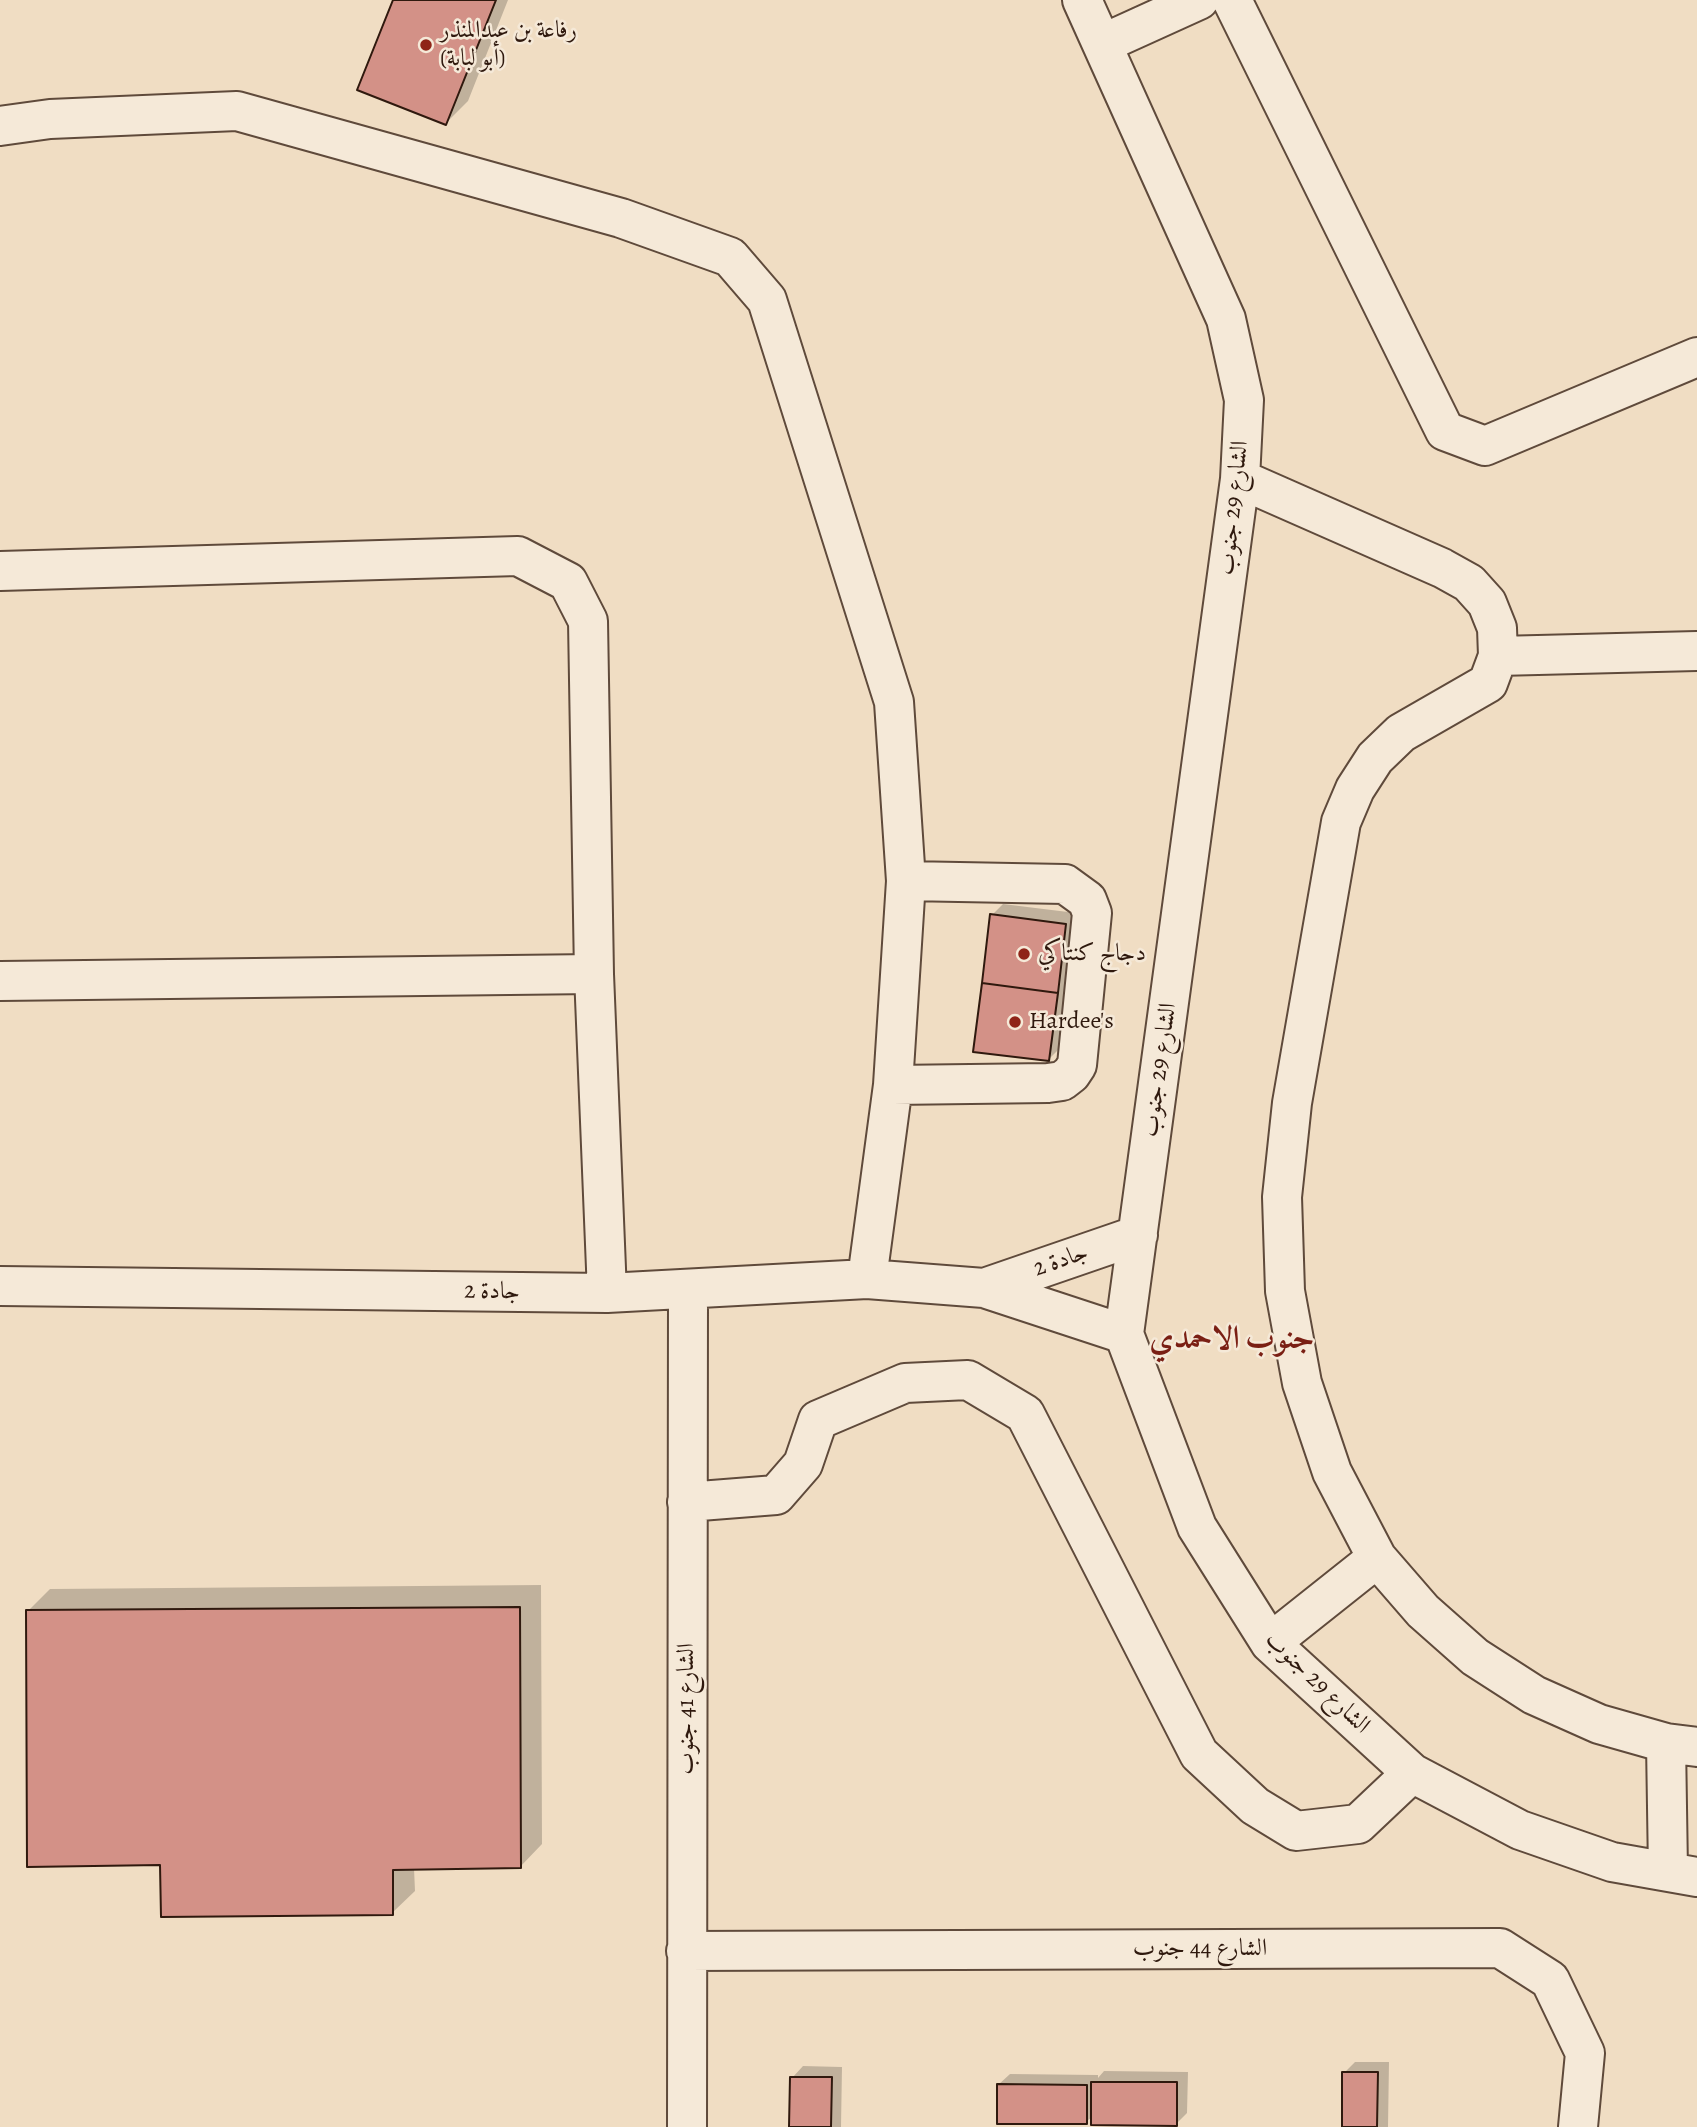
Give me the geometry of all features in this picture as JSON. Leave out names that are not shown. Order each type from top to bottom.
[{"type":"street","name":"الشارع 29 جنوب","points":[[1082,0],[1226,318],[1244,400],[1240,479],[1124,1334],[1197,1527],[1270,1643],[1412,1773],[1520,1830],[1612,1863],[1683,1874]]},
{"type":"street","points":[[1102,44],[1199,0]]},
{"type":"street","points":[[1233,0],[1445,431],[1485,446],[1697,357]]},
{"type":"street","points":[[0,126],[50,119],[237,111],[621,218],[730,257],[767,300],[894,702],[906,881],[893,1085],[867,1279]]},
{"type":"street","points":[[1240,479],[1442,568],[1469,583],[1488,603],[1497,628],[1498,656],[1488,683],[1401,733],[1375,758],[1355,789],[1341,822],[1292,1103],[1282,1197],[1285,1291],[1302,1383],[1332,1472],[1377,1558],[1423,1611],[1475,1657],[1524,1689],[1599,1724],[1682,1745],[1683,1874]]},
{"type":"street","points":[[0,571],[518,556],[568,582],[589,621],[594,974],[607,1293]]},
{"type":"street","points":[[1498,656],[1697,651]]},
{"type":"street","points":[[893,1085],[1048,1083],[1062,1081],[1071,1074],[1077,1065],[1092,913],[1087,900],[1065,884],[906,881]]},
{"type":"street","points":[[0,981],[594,974]]},
{"type":"street","name":"جادة 2","points":[[984,1288],[1138,1235]]},
{"type":"street","name":"جادة 2","points":[[0,1286],[607,1293],[867,1279],[984,1288],[1124,1334]]},
{"type":"street","name":"الشارع 41 جنوب","points":[[687,2127],[688,1290]]},
{"type":"street","points":[[687,1503],[776,1495],[803,1464],[818,1420],[905,1383],[968,1380],[1025,1414],[1199,1754],[1255,1807],[1296,1831],[1358,1824],[1412,1773]]},
{"type":"street","points":[[1270,1643],[1377,1558]]},
{"type":"street","name":"الشارع 44 جنوب","points":[[686,1951],[1500,1948],[1550,1980],[1585,2053],[1578,2127]]},
{"type":"building","name":"رفاعة بن عبدالمنذر (أبو لبابة)","points":[[393,0],[496,0],[446,125],[357,90]]},
{"type":"building","name":"دجاج كنتاكي","points":[[990,914],[1066,924],[1058,993],[982,983]]},
{"type":"building","name":"Hardee's","points":[[982,983],[1058,993],[1049,1061],[973,1052]]},
{"type":"building","points":[[520,1607],[521,1868],[393,1870],[393,1915],[161,1917],[160,1865],[27,1867],[26,1610]]},
{"type":"building","points":[[1342,2072],[1378,2072],[1377,2127],[1342,2127]]},
{"type":"building","points":[[790,2077],[832,2077],[831,2127],[789,2127]]},
{"type":"building","points":[[1091,2082],[1177,2082],[1177,2126],[1091,2125]]},
{"type":"building","points":[[997,2084],[1087,2085],[1087,2124],[997,2124]]},
{"type":"place","name":"رفاعة بن عبدالمنذر (أبو لبابة)","points":[[426,45]]},
{"type":"place","name":"دجاج كنتاكي","points":[[1024,954]]},
{"type":"place","name":"Hardee's","points":[[1015,1022]]},
{"type":"district","name":"جنوب الاحمدي","points":[[1232,1340]]}]
